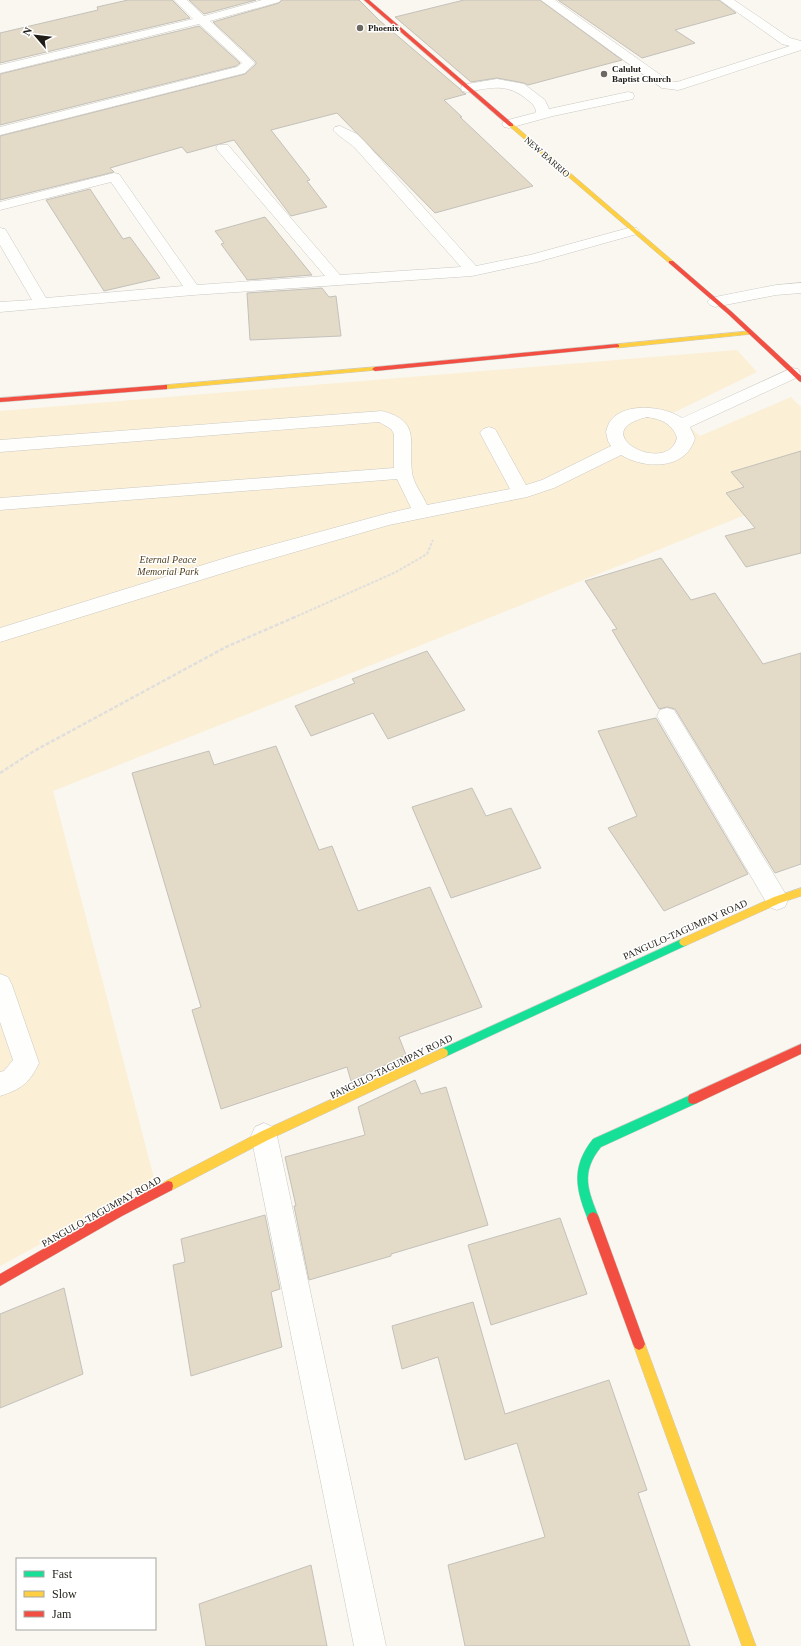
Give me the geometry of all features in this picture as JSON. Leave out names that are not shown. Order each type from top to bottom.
[{"type":"street","points":[[0,131],[241,70],[246,67],[249,63],[180,0]]},
{"type":"street","points":[[0,69],[202,20],[275,0]]},
{"type":"street","name":"NEW BARRIO","points":[[366,0],[730,314],[796,376]]},
{"type":"street","points":[[547,0],[666,85],[678,86],[801,46]]},
{"type":"street","points":[[726,0],[786,40],[801,46]]},
{"type":"street","points":[[467,88],[497,83],[519,87],[540,103],[543,111],[540,115]]},
{"type":"street","points":[[509,124],[540,115],[560,112],[628,96]]},
{"type":"street","points":[[340,130],[360,144],[472,271]]},
{"type":"street","points":[[223,148],[336,280]]},
{"type":"street","points":[[0,206],[114,177],[192,290]]},
{"type":"street","points":[[0,307],[192,290],[472,271],[532,259],[632,231]]},
{"type":"street","points":[[0,232],[42,304]]},
{"type":"street","points":[[715,302],[776,290],[801,288]]},
{"type":"street","points":[[0,400],[297,377],[750,333]]},
{"type":"street","points":[[680,425],[796,376]]},
{"type":"street","points":[[647,412],[672,418],[680,425],[685,433],[685,442],[681,450],[671,456],[658,459],[644,459],[631,455],[621,448],[615,440],[613,431],[617,423],[624,417],[634,413],[647,412]]},
{"type":"street","points":[[0,446],[382,416],[397,425],[403,433],[403,473],[422,513]]},
{"type":"street","points":[[489,433],[521,493]]},
{"type":"street","points":[[0,636],[242,560],[389,519],[521,493],[548,484],[621,448]]},
{"type":"street","points":[[0,504],[403,473]]},
{"type":"street","points":[[666,716],[777,900]]},
{"type":"street","name":"PANGULO-TAGUMPAY ROAD","points":[[0,1280],[118,1212],[264,1136],[523,1015],[777,900],[801,892]]},
{"type":"street","points":[[0,985],[26,1063],[12,1080],[0,1084]]},
{"type":"street","points":[[748,1646],[585,1196],[581,1177],[586,1153],[597,1143],[801,1049]]},
{"type":"street","points":[[264,1136],[370,1646]]},
{"type":"path","points":[[0,773],[34,751],[226,647],[396,572],[427,554],[435,535],[422,513]]},
{"type":"green space","name":"Eternal Peace Memorial Park","points":[[737,350],[757,372],[673,413],[700,436],[791,397],[801,407],[801,523],[755,511],[53,791],[155,1182],[0,1266],[0,411]]},
{"type":"building","points":[[128,0],[172,0],[190,18],[0,63],[0,33],[98,10],[97,7]]},
{"type":"building","points":[[189,0],[256,0],[204,14]]},
{"type":"building","points":[[282,0],[359,0],[380,21],[466,94],[444,100],[533,186],[435,213],[337,113],[271,130],[310,180],[307,181],[327,207],[291,216],[234,140],[187,153],[182,147],[110,168],[114,172],[0,200],[0,136],[245,74],[256,64],[256,62],[213,22],[279,3]]},
{"type":"building","points":[[464,0],[540,0],[622,60],[528,85],[497,78],[471,82],[395,17]]},
{"type":"building","points":[[558,0],[719,0],[736,13],[675,30],[695,43],[642,58]]},
{"type":"building","points":[[199,26],[240,63],[236,66],[0,125],[0,74]]},
{"type":"building","points":[[90,189],[123,239],[130,237],[160,278],[104,291],[46,200]]},
{"type":"building","points":[[265,217],[312,275],[247,280],[221,244],[224,243],[215,231]]},
{"type":"building","points":[[322,288],[329,297],[336,296],[341,336],[250,340],[247,293]]},
{"type":"building","points":[[801,451],[801,553],[746,567],[725,536],[755,528],[726,493],[744,487],[731,472]]},
{"type":"building","points":[[661,558],[691,600],[715,593],[763,664],[801,653],[801,864],[775,873],[675,709],[667,707],[659,709],[612,630],[617,629],[585,581]]},
{"type":"building","points":[[427,651],[465,710],[388,739],[373,713],[311,736],[295,706],[355,683],[352,679]]},
{"type":"building","points":[[656,718],[748,874],[664,911],[608,828],[637,816],[598,731]]},
{"type":"building","points":[[276,746],[319,850],[332,846],[358,911],[430,887],[482,1007],[399,1037],[406,1055],[351,1081],[347,1067],[221,1109],[192,1010],[201,1007],[132,773],[209,751],[214,765]]},
{"type":"building","points":[[472,788],[486,816],[511,808],[541,868],[451,898],[412,807]]},
{"type":"building","points":[[415,1080],[421,1094],[446,1087],[488,1225],[309,1280],[294,1206],[296,1206],[285,1157],[365,1135],[358,1107]]},
{"type":"building","points":[[265,1215],[280,1289],[271,1292],[282,1347],[191,1376],[173,1265],[185,1262],[181,1239]]},
{"type":"building","points":[[560,1218],[587,1294],[491,1325],[468,1245]]},
{"type":"building","points":[[64,1288],[83,1374],[0,1408],[0,1314]]},
{"type":"building","points":[[473,1302],[505,1414],[609,1380],[647,1490],[638,1493],[690,1646],[465,1646],[448,1565],[545,1537],[517,1443],[465,1460],[438,1357],[402,1369],[392,1326]]},
{"type":"building","points":[[311,1565],[327,1646],[206,1646],[199,1604]]},
{"type":"traffic: fast","points":[[443,1053],[684,942]]},
{"type":"traffic: fast","points":[[593,1218],[583,1188],[582,1179],[585,1161],[597,1143],[693,1099]]},
{"type":"traffic: slow","points":[[511,125],[671,262]]},
{"type":"traffic: slow","points":[[617,346],[750,333]]},
{"type":"traffic: slow","points":[[165,387],[375,369]]},
{"type":"traffic: slow","points":[[684,942],[777,900],[801,892]]},
{"type":"traffic: slow","points":[[168,1186],[264,1136],[443,1053]]},
{"type":"traffic: slow","points":[[639,1344],[749,1646]]},
{"type":"traffic: jam","points":[[366,0],[511,125]]},
{"type":"traffic: jam","points":[[671,262],[730,313],[801,380]]},
{"type":"traffic: jam","points":[[375,369],[617,346]]},
{"type":"traffic: jam","points":[[0,400],[165,387]]},
{"type":"traffic: jam","points":[[693,1099],[801,1049]]},
{"type":"traffic: jam","points":[[0,1280],[118,1212],[168,1186]]},
{"type":"traffic: jam","points":[[593,1218],[639,1344]]},
{"type":"place","name":"Phoenix","points":[[360,28]]},
{"type":"place","name":"Calulut Baptist Church","points":[[604,74]]}]
